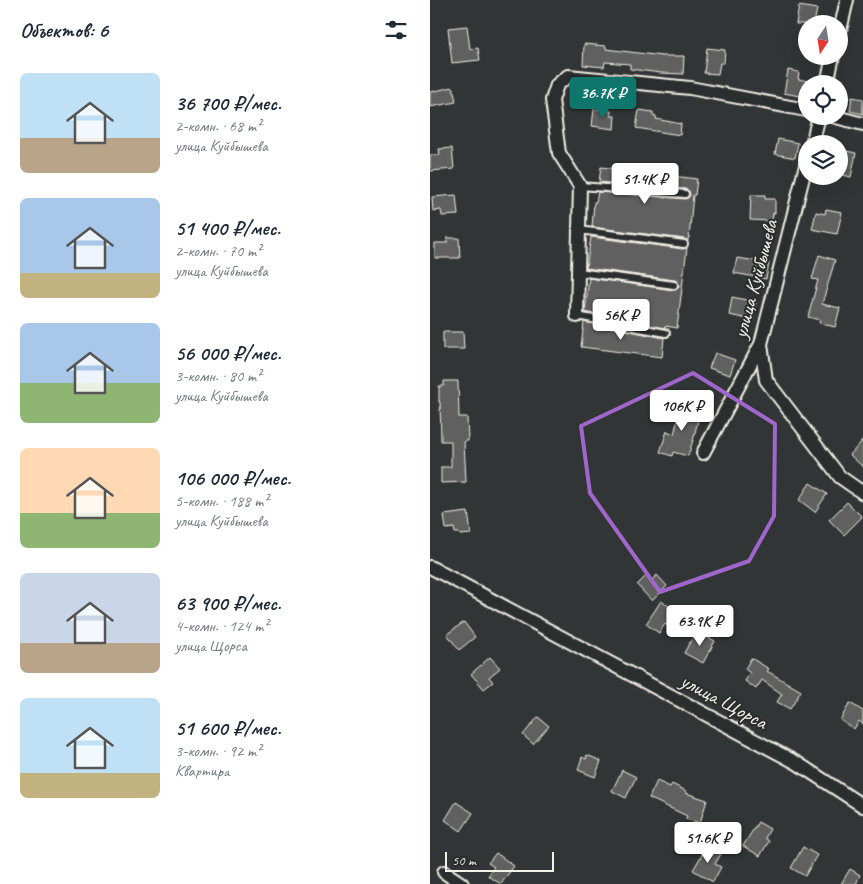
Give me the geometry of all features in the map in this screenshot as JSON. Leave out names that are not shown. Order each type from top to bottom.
[{"type":"street","points":[[844,15],[847,0]]},
{"type":"street","points":[[578,316],[580,186],[558,153],[552,100],[557,85],[568,76],[690,88],[798,108]]},
{"type":"street","points":[[848,120],[863,124]]},
{"type":"street","name":"улица Куйбышева","points":[[703,453],[761,344],[801,185]]},
{"type":"street","points":[[761,344],[766,380],[840,477],[863,493]]},
{"type":"street","name":"улица Щорса","points":[[430,567],[797,763],[863,806]]},
{"type":"street","points":[[444,872],[462,884]]},
{"type":"lane","points":[[580,186],[685,194]]},
{"type":"lane","points":[[579,230],[684,244]]},
{"type":"lane","points":[[578,272],[674,285]]},
{"type":"lane","points":[[578,316],[666,334]]},
{"type":"highlighted area","points":[[693,373],[775,424],[774,516],[749,561],[660,592],[590,493],[581,426]]},
{"type":"building","points":[[799,6],[817,9],[816,15],[798,15],[798,24],[796,24]]},
{"type":"building","points":[[467,26],[470,49],[478,48],[480,60],[452,63],[448,28]]},
{"type":"building","points":[[584,44],[606,46],[606,49],[662,56],[684,56],[683,74],[630,69],[630,64],[605,62],[604,67],[583,65]]},
{"type":"building","points":[[707,48],[725,50],[724,63],[720,63],[718,74],[704,73]]},
{"type":"building","points":[[788,70],[799,72],[798,96],[784,93]]},
{"type":"building","points":[[453,87],[456,102],[430,107],[430,92]]},
{"type":"building","points":[[852,97],[863,99],[863,114],[850,111]]},
{"type":"building","points":[[594,109],[611,111],[611,116],[615,116],[614,129],[592,126]]},
{"type":"building","points":[[639,110],[653,112],[656,119],[681,124],[680,135],[636,128]]},
{"type":"building","points":[[778,139],[798,143],[795,158],[775,154]]},
{"type":"building","points":[[452,148],[454,169],[430,171],[430,155],[440,155],[439,149]]},
{"type":"building","points":[[848,151],[856,153],[851,177],[848,176]]},
{"type":"building","points":[[601,167],[697,179],[695,195],[693,195],[688,241],[685,239],[592,227],[594,202],[596,202],[598,192],[685,199],[690,195],[689,191],[685,189],[599,182]]},
{"type":"building","points":[[456,195],[458,215],[442,216],[441,210],[433,211],[432,197]]},
{"type":"building","points":[[751,195],[765,195],[765,199],[775,199],[775,213],[773,213],[772,221],[750,220]]},
{"type":"building","points":[[826,209],[842,212],[837,234],[812,229],[816,212],[825,214]]},
{"type":"building","points":[[591,237],[687,248],[677,328],[666,326],[665,328],[585,312],[589,278],[673,290],[678,288],[679,285],[675,280],[586,268]]},
{"type":"building","points":[[447,238],[459,238],[460,258],[435,258],[435,243],[447,243]]},
{"type":"building","points":[[819,255],[835,260],[822,304],[840,308],[835,327],[819,323],[820,320],[808,317],[818,280],[812,279]]},
{"type":"building","points":[[737,258],[769,263],[766,279],[734,273]]},
{"type":"building","points":[[732,297],[756,302],[753,320],[729,315]]},
{"type":"building","points":[[584,322],[664,338],[662,357],[581,347]]},
{"type":"building","points":[[443,332],[463,332],[464,349],[443,349]]},
{"type":"building","points":[[715,353],[735,360],[730,375],[709,368]]},
{"type":"building","points":[[444,381],[458,381],[459,417],[467,417],[468,441],[464,441],[466,482],[441,483],[441,467],[451,467],[451,441],[441,441],[439,386],[444,386]]},
{"type":"building","points":[[682,403],[701,407],[688,456],[673,452],[672,456],[660,452],[667,431],[674,434]]},
{"type":"building","points":[[863,440],[863,467],[850,455]]},
{"type":"building","points":[[810,483],[827,494],[815,512],[799,500]]},
{"type":"building","points":[[847,502],[862,517],[844,535],[829,520]]},
{"type":"building","points":[[468,512],[471,534],[460,535],[455,533],[454,528],[446,529],[444,515]]},
{"type":"building","points":[[657,575],[667,586],[652,601],[637,585],[646,576],[651,581]]},
{"type":"building","points":[[661,601],[681,614],[671,628],[665,624],[659,633],[646,624]]},
{"type":"building","points":[[464,622],[475,637],[459,650],[447,634]]},
{"type":"building","points":[[696,631],[715,641],[703,663],[684,653]]},
{"type":"building","points":[[490,657],[500,668],[489,677],[493,682],[484,689],[471,674]]},
{"type":"building","points":[[751,658],[769,669],[767,671],[801,691],[790,709],[777,702],[782,694],[762,680],[756,689],[745,681],[750,673],[745,669]]},
{"type":"building","points":[[850,703],[863,711],[863,724],[859,721],[854,729],[840,720]]},
{"type":"building","points":[[538,717],[549,726],[533,744],[523,735]]},
{"type":"building","points":[[587,755],[601,761],[595,777],[578,770],[582,757],[586,759]]},
{"type":"building","points":[[622,770],[636,777],[626,798],[612,791]]},
{"type":"building","points":[[657,781],[670,787],[672,784],[686,791],[686,793],[707,800],[700,823],[686,819],[687,816],[649,798]]},
{"type":"building","points":[[456,802],[473,813],[461,831],[445,820]]},
{"type":"building","points":[[758,822],[770,829],[765,838],[769,841],[760,856],[743,846]]},
{"type":"building","points":[[707,846],[721,854],[715,864],[721,867],[713,882],[693,870]]},
{"type":"building","points":[[803,847],[817,855],[805,876],[791,868]]},
{"type":"building","points":[[496,853],[514,866],[501,884],[488,876],[494,867],[488,863]]},
{"type":"building","points":[[850,869],[860,875],[856,884],[841,884]]}]
